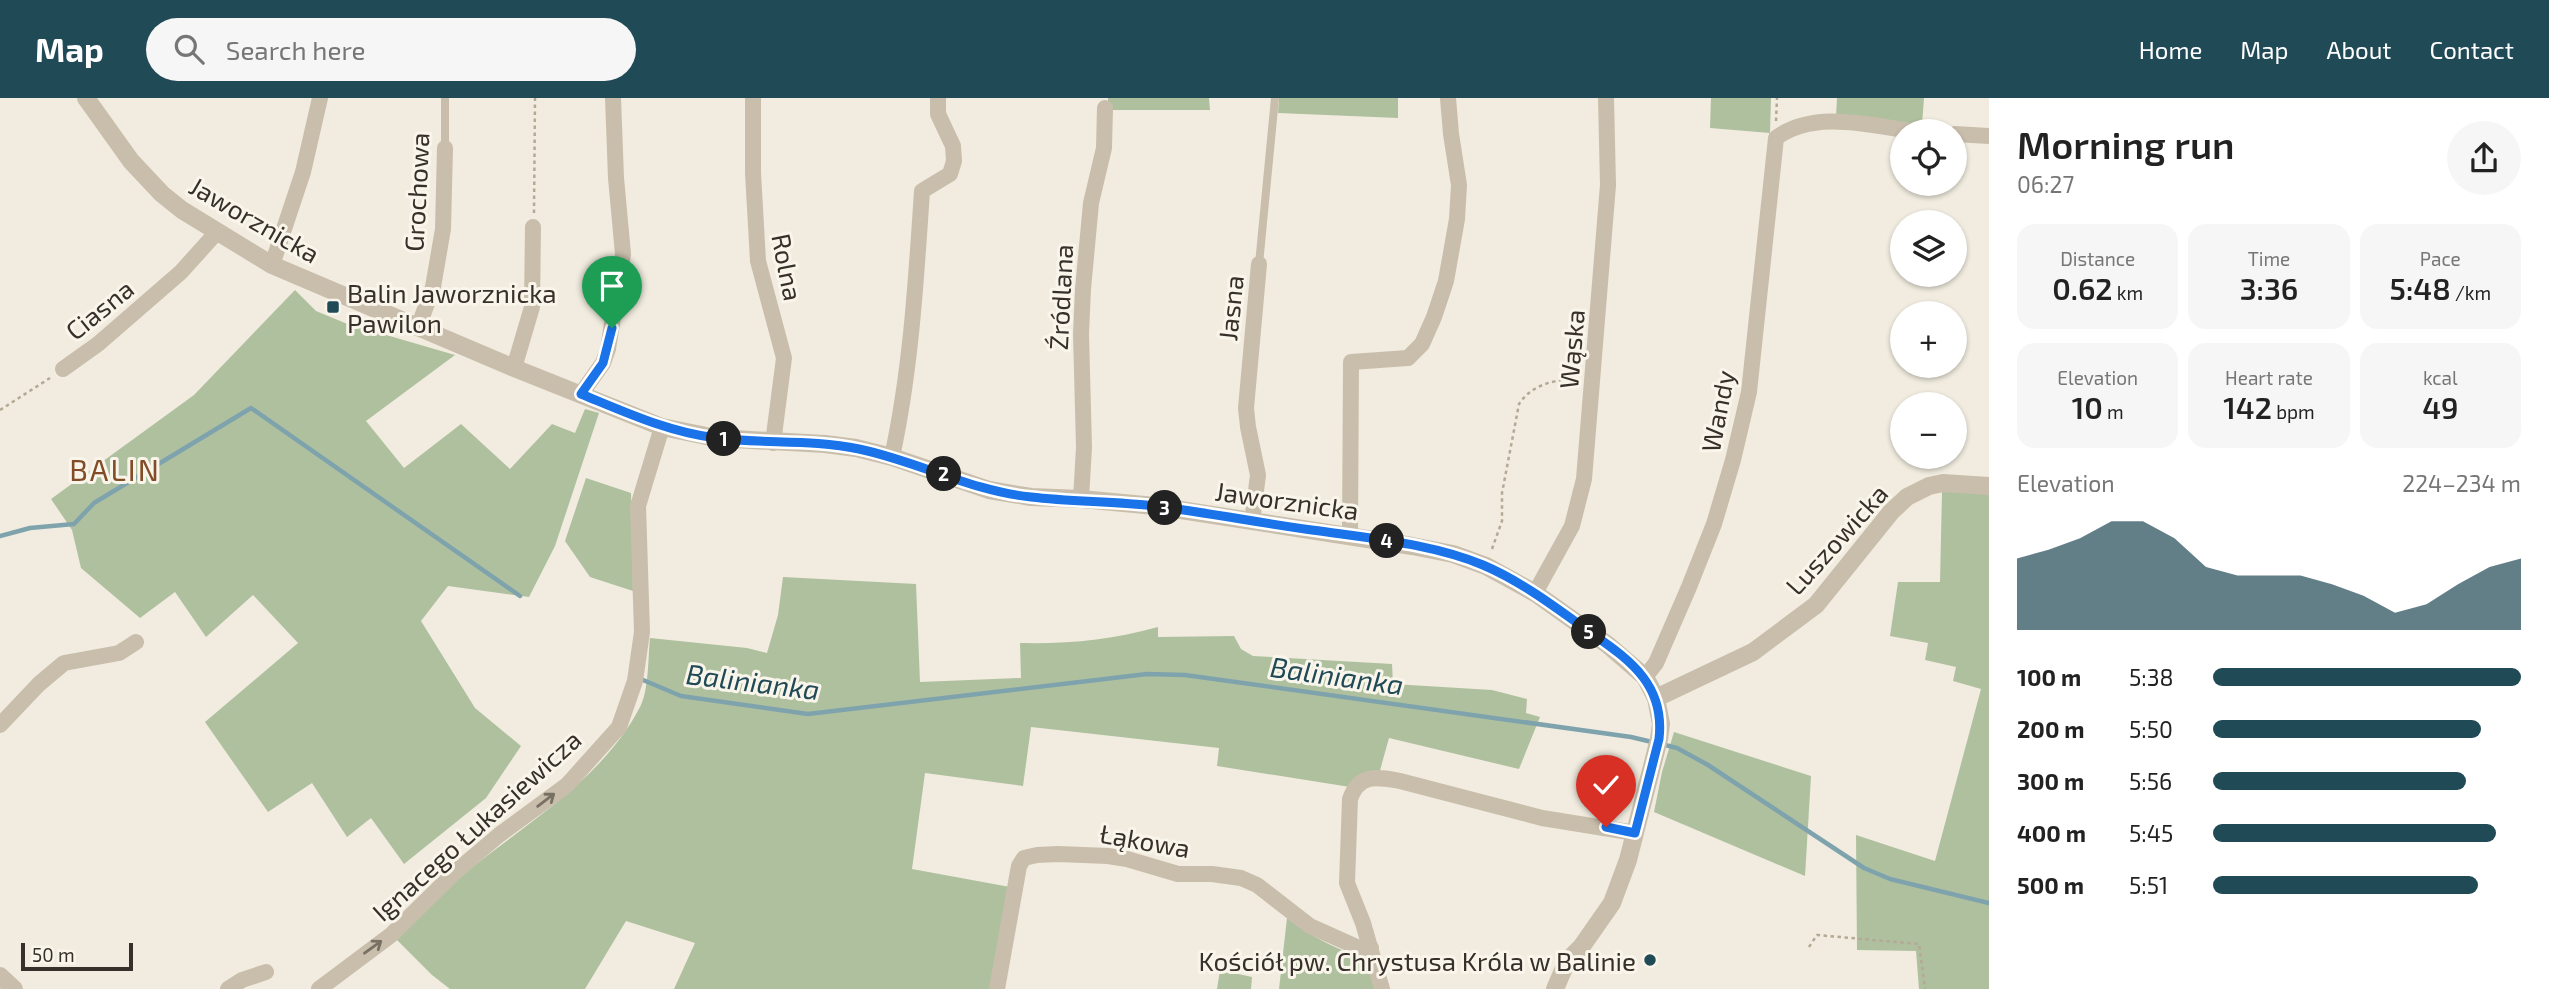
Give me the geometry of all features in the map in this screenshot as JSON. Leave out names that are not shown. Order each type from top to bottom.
[{"type":"street","name":"Jaworznicka","points":[[86,98],[131,161],[162,194],[217,232],[272,265],[514,368],[662,427],[716,438],[825,444],[892,457],[989,490],[1031,497],[1155,506],[1453,554],[1486,566],[1535,593],[1608,645],[1645,677],[1656,698]]},
{"type":"street","points":[[272,265],[303,172],[320,98]]},
{"type":"street","points":[[581,394],[603,363],[608,349],[623,254],[616,178],[614,98]]},
{"type":"street","name":"Rolna","points":[[753,98],[753,173],[758,261],[784,358],[773,443]]},
{"type":"street","points":[[892,457],[911,347],[922,191],[950,174],[954,161],[953,146],[938,114],[938,98]]},
{"type":"street","points":[[1350,536],[1351,362],[1408,358],[1422,344],[1446,281],[1460,185],[1448,98]]},
{"type":"street","name":"Wąska","points":[[1535,593],[1565,541],[1580,503],[1589,437],[1608,185],[1606,98]]},
{"type":"street","name":"Źródlana","points":[[1081,499],[1084,447],[1081,334],[1083,289],[1091,203],[1104,148],[1105,103]]},
{"type":"street","points":[[1776,138],[1798,126],[1817,123],[1847,122],[1890,128]]},
{"type":"street","points":[[1967,135],[1989,136]]},
{"type":"street","name":"Wandy","points":[[1645,677],[1656,663],[1689,587],[1714,524],[1733,460],[1749,392],[1776,138]]},
{"type":"street","name":"Grochowa","points":[[418,328],[433,287],[443,229],[445,148]]},
{"type":"street","points":[[514,368],[532,307],[533,226]]},
{"type":"street","name":"Ciasna","points":[[63,369],[98,344],[181,272],[217,232]]},
{"type":"street","name":"Jasna","points":[[1252,522],[1258,475],[1246,408],[1259,264]]},
{"type":"street","name":"Ignacego Łukasiewicza","points":[[319,989],[391,935],[454,873],[499,835],[567,785],[618,727],[636,676],[642,632],[643,592],[638,506],[662,427]]},
{"type":"street","name":"Luszowicka","points":[[1656,698],[1753,652],[1816,605],[1891,512],[1907,497],[1929,486],[1943,483],[1989,486]]},
{"type":"street","points":[[0,726],[39,684],[64,663],[118,653],[136,642]]},
{"type":"street","points":[[1555,989],[1567,961],[1582,946],[1612,903],[1628,860],[1661,724],[1656,698]]},
{"type":"street","points":[[1382,989],[1371,948],[1347,883],[1350,799],[1353,788],[1363,781],[1380,777],[1542,818],[1635,833]]},
{"type":"street","name":"Łąkowa","points":[[997,989],[1019,866],[1024,858],[1037,855],[1108,856],[1178,874],[1241,877],[1257,884],[1310,926],[1359,948],[1371,948]]},
{"type":"street","points":[[228,989],[242,980],[267,972]]},
{"type":"street","points":[[0,976],[14,989]]},
{"type":"lane","name":"Grochowa","points":[[445,98],[445,148]]},
{"type":"lane","name":"Jasna","points":[[1259,264],[1275,98]]},
{"type":"path","points":[[533,226],[535,98]]},
{"type":"path","points":[[1776,138],[1777,98]]},
{"type":"path","name":"Ciasna","points":[[0,410],[63,369]]},
{"type":"path","points":[[1486,566],[1502,521],[1503,493],[1519,404],[1535,387],[1562,379],[1592,380]]},
{"type":"path","points":[[1594,766],[1640,773]]},
{"type":"path","points":[[1809,947],[1817,935],[1919,944],[1925,989]]},
{"type":"green space","points":[[1108,98],[1209,98],[1210,110],[1108,110]]},
{"type":"green space","points":[[1279,98],[1398,98],[1398,118],[1278,113]]},
{"type":"green space","points":[[1711,98],[1771,98],[1770,133],[1710,128]]},
{"type":"green space","points":[[1837,98],[1924,98],[1922,119],[1890,121],[1845,115],[1836,117]]},
{"type":"green space","points":[[295,290],[316,311],[345,323],[455,355],[366,421],[404,468],[461,424],[510,469],[552,424],[575,433],[585,409],[599,413],[555,546],[529,597],[448,586],[421,621],[475,708],[521,746],[486,798],[404,864],[371,818],[347,837],[312,783],[268,812],[205,722],[298,643],[253,595],[206,637],[175,592],[140,618],[81,568],[72,530],[51,499],[194,395]]},
{"type":"green space","points":[[586,478],[631,493],[633,591],[590,577],[565,541]]},
{"type":"green space","points":[[1955,490],[1989,493],[1989,989],[1919,989],[1916,951],[1857,950],[1856,835],[1935,861],[1981,689],[1953,681],[1956,667],[1925,660],[1928,643],[1890,636],[1898,582],[1940,582],[1942,492]]},
{"type":"green space","points":[[783,577],[916,584],[920,682],[1021,678],[1020,643],[1090,640],[1158,627],[1158,637],[1234,636],[1241,649],[1253,656],[1392,664],[1393,684],[1492,690],[1527,699],[1526,713],[1540,717],[1519,769],[1389,738],[1379,774],[1350,787],[1217,766],[1219,748],[1031,727],[1023,786],[925,773],[912,869],[1010,887],[992,989],[674,989],[695,943],[626,921],[585,989],[450,989],[432,975],[394,937],[458,879],[558,801],[604,758],[624,734],[643,700],[650,638],[747,648],[767,653],[778,615]]},
{"type":"green space","points":[[1674,732],[1811,776],[1805,876],[1654,812]]},
{"type":"green space","points":[[1287,918],[1327,943],[1371,961],[1377,989],[1279,989]]},
{"type":"green space","points":[[1220,970],[1252,977],[1251,989],[1217,989]]},
{"type":"waterway","name":"Balinianka","points":[[0,536],[30,528],[74,524],[94,503],[251,408],[520,596]]},
{"type":"waterway","name":"Balinianka","points":[[643,680],[681,696],[808,714],[1147,674],[1185,675],[1652,742]]},
{"type":"waterway","name":"Balinianka","points":[[1661,744],[1677,748],[1708,765],[1864,868],[1890,879],[1989,903]]},
{"type":"place","name":"Balin Jaworznicka Pawilon","points":[[333,307]]},
{"type":"place","name":"Kościół pw. Chrystusa Króla w Balinie","points":[[1650,960]]},
{"type":"district","name":"BALIN","points":[[115,469]]},
{"type":"route","points":[[612,328],[603,363],[581,394],[662,427],[716,438],[856,448],[892,457],[989,490],[1031,497],[1155,506],[1412,545],[1453,554],[1486,566],[1535,593],[1608,645],[1645,677],[1656,698],[1661,724],[1659,739],[1635,833],[1606,827]]}]
